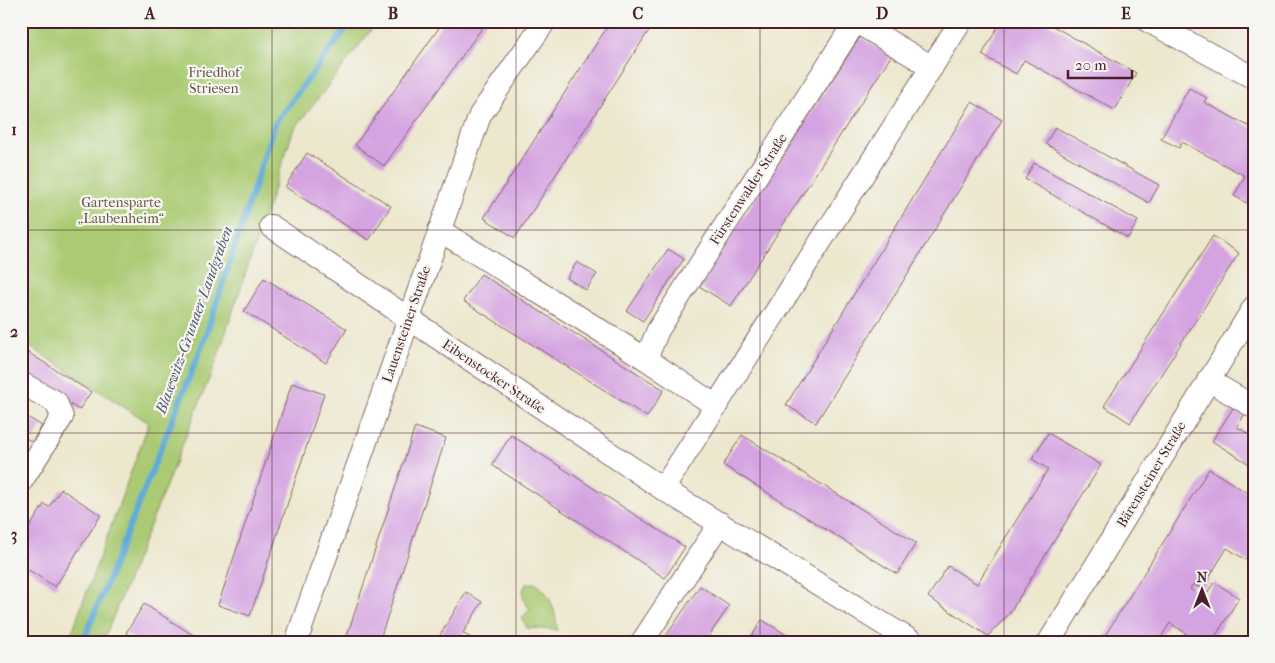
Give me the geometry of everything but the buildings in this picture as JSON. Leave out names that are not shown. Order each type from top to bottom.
[{"type":"street","name":"Lauensteiner Straße","points":[[296,642],[480,115],[545,21]]},
{"type":"street","points":[[663,489],[961,21]]},
{"type":"street","points":[[1148,21],[1254,78]]},
{"type":"street","name":"Fürstenwalder Straße","points":[[646,359],[658,330],[852,27],[860,24],[932,67]]},
{"type":"street","name":"Eibenstocker Straße","points":[[271,226],[663,489],[913,642]]},
{"type":"street","points":[[439,230],[646,359],[716,406]]},
{"type":"street","name":"Bärensteiner Straße","points":[[1049,642],[1254,307]]},
{"type":"street","points":[[1208,380],[1254,408]]},
{"type":"street","points":[[21,383],[56,402],[62,417],[21,482]]},
{"type":"street","points":[[642,642],[720,523]]},
{"type":"green space","points":[[21,21],[378,21],[293,131],[217,359],[103,642],[72,642],[69,640],[149,423],[21,341]]},
{"type":"green space","points":[[535,583],[545,592],[552,604],[557,630],[527,628],[522,618],[530,609],[523,597],[524,588],[526,584]]},
{"type":"waterway","name":"Blasewitz‐Grunaer Landgraben","points":[[83,642],[204,341],[275,123],[352,21]]},
{"type":"park label","name":"Friedhof Striesen","points":[[214,80]]},
{"type":"park label","name":"Gartensparte „Laubenheim“","points":[[121,210]]}]
